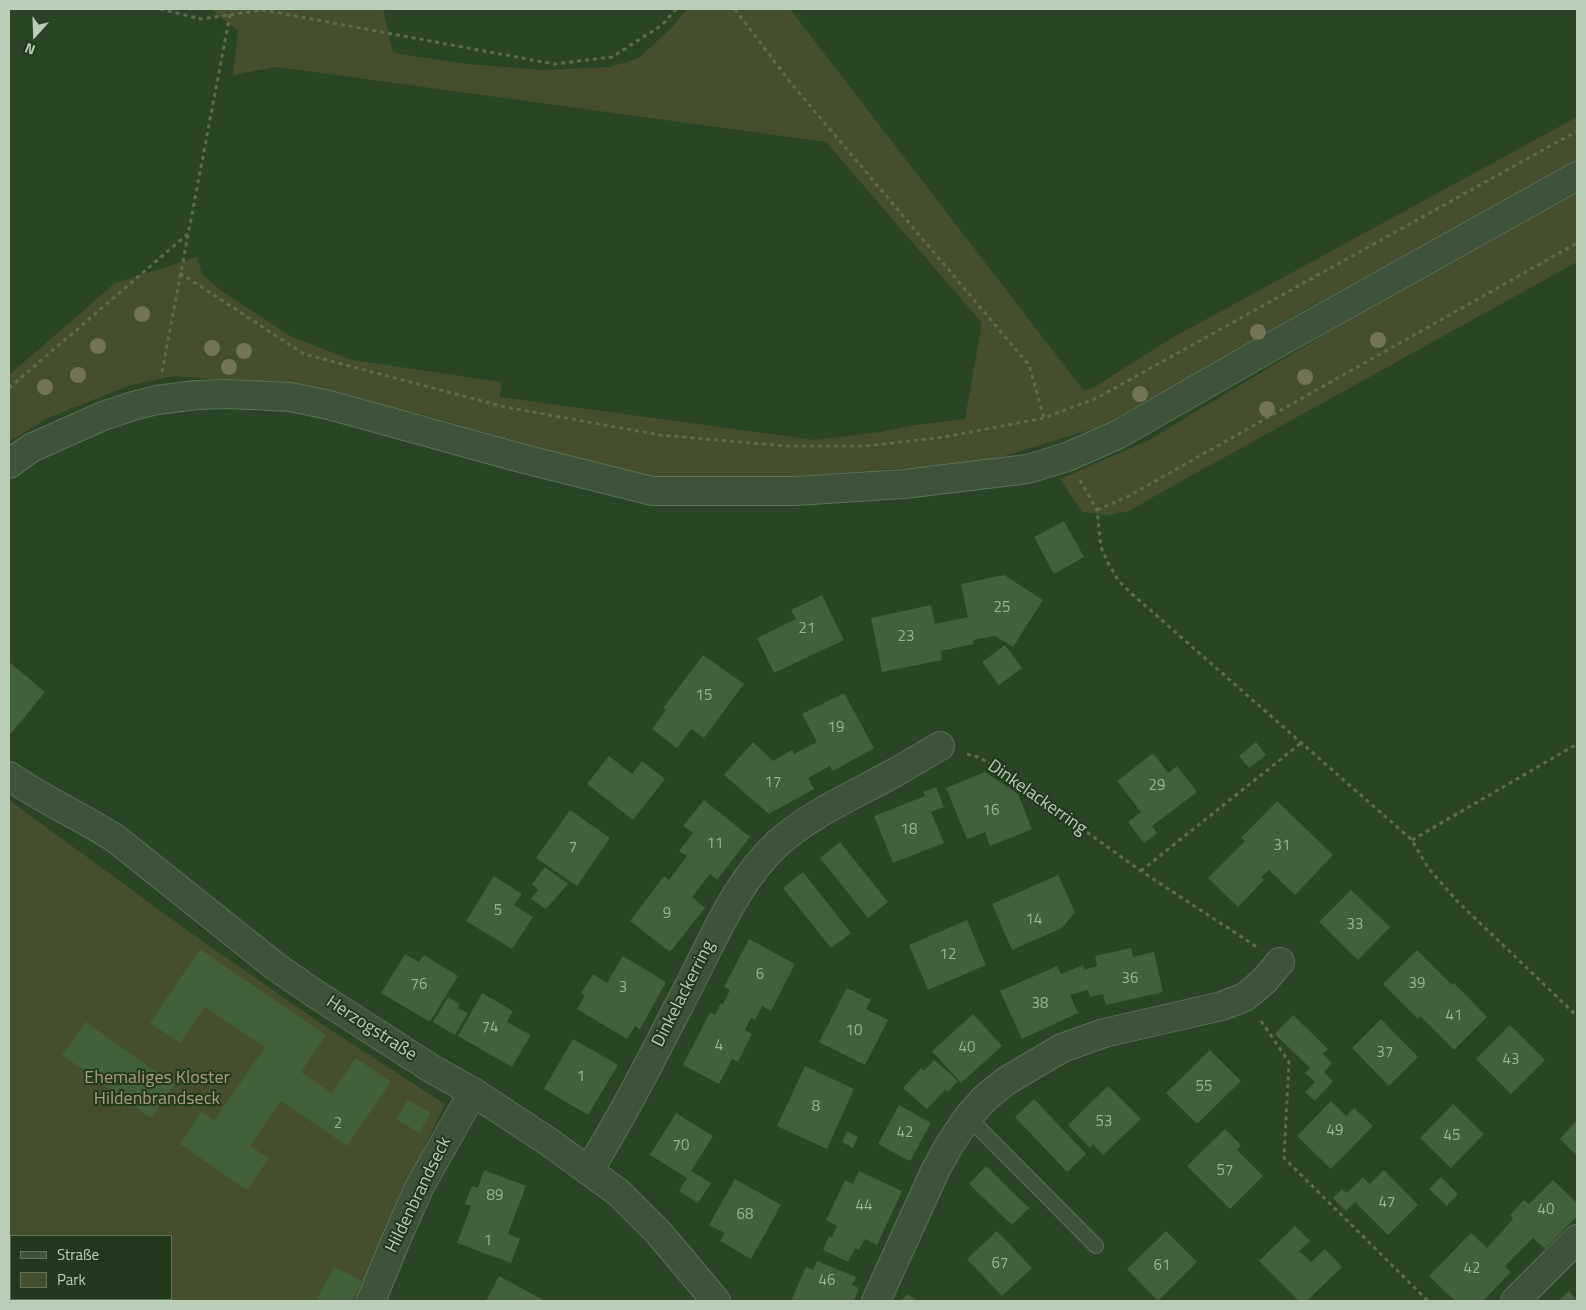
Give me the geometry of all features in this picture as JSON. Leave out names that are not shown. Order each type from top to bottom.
[{"type":"street","points":[[9,464],[31,448],[132,406],[196,394],[229,394],[290,397],[329,405],[528,460],[652,491],[796,491],[904,484],[1028,469],[1068,457],[1117,436],[1267,349],[1577,176]]},
{"type":"street","name":"Dinkelackerring","points":[[589,1170],[634,1091],[735,898],[754,869],[776,845],[814,816],[940,746]]},
{"type":"street","name":"Herzogstraße","points":[[9,776],[24,787],[90,822],[116,839],[275,966],[314,993],[432,1069],[473,1092],[589,1170],[619,1193],[658,1232],[716,1301]]},
{"type":"street","points":[[876,1301],[936,1170],[968,1117],[985,1098],[1006,1081],[1062,1048],[1104,1033],[1222,1006],[1245,997],[1264,981],[1280,962]]},
{"type":"street","name":"Hildenbrandseck","points":[[372,1301],[420,1186],[473,1092]]},
{"type":"street","points":[[1515,1301],[1577,1239]]},
{"type":"lane","points":[[968,1117],[1096,1246]]},
{"type":"path","points":[[160,9],[201,19],[263,10],[554,64],[612,57],[662,25],[676,9]]},
{"type":"path","points":[[157,400],[231,9]]},
{"type":"path","points":[[735,9],[790,82],[1029,365],[1044,418]]},
{"type":"path","points":[[180,274],[304,354],[506,407],[660,436],[786,446],[866,446],[944,437],[1044,418],[1097,398],[1577,131]]},
{"type":"path","points":[[9,388],[190,232]]},
{"type":"path","points":[[1097,510],[1127,497],[1577,242]]},
{"type":"path","points":[[1068,457],[1097,510],[1101,547],[1118,580],[1412,840],[1428,868],[1458,902],[1577,1016]]},
{"type":"path","points":[[1141,871],[1301,743]]},
{"type":"path","points":[[1412,840],[1577,744]]},
{"type":"path","name":"Dinkelackerring","points":[[940,746],[978,758],[996,767],[1141,871],[1280,962]]},
{"type":"path","points":[[1245,997],[1289,1062],[1284,1158],[1428,1301]]},
{"type":"green space","points":[[214,9],[383,9],[393,53],[468,64],[543,70],[610,67],[639,58],[672,27],[687,9],[790,9],[1084,391],[1096,386],[1170,339],[1577,117],[1577,163],[1299,313],[1203,370],[1099,427],[988,461],[810,476],[662,483],[425,415],[279,385],[173,376],[128,386],[48,418],[9,442],[9,375],[115,283],[197,257],[202,274],[219,289],[290,336],[352,360],[502,382],[500,397],[815,440],[965,419],[982,323],[826,142],[277,67],[233,75],[238,31],[213,11]]},
{"type":"green space","points":[[1577,192],[1577,262],[1130,511],[1107,515],[1082,512],[1060,479],[1147,441],[1347,321]]},
{"type":"green space","name":"Ehemaliges Kloster Hildenbrandseck","points":[[9,800],[191,933],[323,1025],[445,1104],[423,1150],[359,1301],[9,1301]]},
{"type":"building","points":[[1064,521],[1084,557],[1054,574],[1034,537]]},
{"type":"building","points":[[1004,575],[1043,600],[1013,647],[995,636],[973,640],[974,644],[941,651],[942,660],[882,672],[871,618],[931,605],[935,624],[968,617],[961,584]]},
{"type":"building","points":[[822,595],[844,640],[774,673],[757,638],[796,619],[791,610]]},
{"type":"building","points":[[1005,645],[1022,668],[999,685],[982,662]]},
{"type":"building","points":[[703,655],[744,684],[704,738],[691,729],[677,748],[652,729],[666,710],[663,708]]},
{"type":"building","points":[[9,662],[45,692],[9,736]]},
{"type":"building","points":[[844,693],[874,748],[833,771],[830,766],[808,778],[814,789],[769,814],[724,775],[753,742],[773,761],[792,750],[794,754],[817,742],[802,714]]},
{"type":"building","points":[[1256,742],[1266,755],[1249,768],[1239,756]]},
{"type":"building","points":[[1153,753],[1168,773],[1177,766],[1197,792],[1152,826],[1157,833],[1144,843],[1128,822],[1141,812],[1117,781]]},
{"type":"building","points":[[609,756],[632,774],[642,761],[665,779],[633,820],[587,784]]},
{"type":"building","points":[[985,772],[1018,794],[1032,829],[990,846],[985,832],[967,839],[946,788]]},
{"type":"building","points":[[936,787],[944,807],[931,812],[944,843],[893,863],[874,816],[925,796],[923,792]]},
{"type":"building","points":[[704,800],[750,837],[717,880],[710,874],[692,897],[705,908],[670,952],[630,921],[664,876],[669,880],[687,856],[679,851],[693,833],[683,826]]},
{"type":"building","points":[[1277,801],[1333,855],[1295,895],[1269,870],[1261,877],[1264,880],[1238,907],[1208,878],[1245,841],[1241,838]]},
{"type":"building","points":[[570,810],[610,838],[577,886],[536,858]]},
{"type":"building","points":[[840,842],[888,902],[868,918],[820,858]]},
{"type":"building","points":[[545,867],[568,884],[546,909],[531,899],[538,890],[532,884]]},
{"type":"building","points":[[803,872],[851,933],[831,948],[783,888]]},
{"type":"building","points":[[1058,875],[1075,912],[1062,928],[1012,950],[992,904]]},
{"type":"building","points":[[494,876],[522,894],[514,905],[533,917],[512,949],[466,921]]},
{"type":"building","points":[[1351,890],[1390,927],[1358,960],[1319,922]]},
{"type":"building","points":[[967,920],[986,965],[928,990],[909,945]]},
{"type":"building","points":[[749,939],[795,964],[771,1011],[762,1006],[755,1020],[751,1018],[745,1030],[752,1034],[738,1062],[732,1059],[719,1084],[683,1065],[710,1012],[715,1015],[721,1003],[723,1004],[730,990],[724,987]]},
{"type":"building","points":[[1131,948],[1133,957],[1154,952],[1163,992],[1106,1005],[1103,994],[1090,997],[1088,990],[1070,995],[1078,1013],[1022,1039],[1000,991],[1057,966],[1061,974],[1083,965],[1084,970],[1097,966],[1095,956]]},
{"type":"building","points":[[200,949],[326,1035],[301,1072],[332,1093],[356,1058],[391,1082],[347,1146],[281,1101],[250,1146],[269,1158],[247,1190],[180,1144],[201,1112],[214,1121],[265,1047],[205,1007],[180,1043],[150,1023]]},
{"type":"building","points":[[1417,950],[1452,985],[1454,983],[1487,1017],[1454,1050],[1420,1016],[1418,1019],[1383,984]]},
{"type":"building","points":[[405,954],[419,962],[424,955],[458,976],[430,1022],[381,993]]},
{"type":"building","points":[[623,956],[666,982],[640,1029],[635,1026],[627,1039],[577,1009],[585,996],[581,993],[593,974],[607,983]]},
{"type":"building","points":[[847,988],[871,1000],[866,1009],[888,1020],[865,1065],[819,1042]]},
{"type":"building","points":[[482,993],[513,1011],[507,1022],[531,1035],[512,1067],[458,1036]]},
{"type":"building","points":[[448,997],[460,1004],[458,1008],[468,1013],[455,1035],[433,1022]]},
{"type":"building","points":[[973,1014],[1002,1046],[961,1083],[932,1051]]},
{"type":"building","points":[[1293,1015],[1328,1049],[1323,1054],[1332,1063],[1324,1072],[1333,1081],[1315,1101],[1305,1092],[1315,1082],[1305,1073],[1310,1068],[1275,1034]]},
{"type":"building","points":[[1381,1019],[1418,1057],[1389,1086],[1352,1048]]},
{"type":"building","points":[[86,1022],[175,1085],[151,1118],[62,1055]]},
{"type":"building","points":[[1510,1025],[1545,1060],[1511,1094],[1476,1059]]},
{"type":"building","points":[[573,1039],[618,1065],[588,1115],[544,1089]]},
{"type":"building","points":[[1210,1050],[1241,1081],[1197,1124],[1166,1093]]},
{"type":"building","points":[[934,1060],[958,1081],[948,1092],[945,1090],[927,1109],[903,1088],[921,1068],[924,1071]]},
{"type":"building","points":[[805,1066],[854,1089],[827,1149],[777,1126]]},
{"type":"building","points":[[1108,1086],[1141,1119],[1103,1155],[1093,1144],[1090,1148],[1068,1125]]},
{"type":"building","points":[[1034,1099],[1086,1154],[1067,1172],[1015,1117]]},
{"type":"building","points":[[408,1100],[431,1113],[419,1133],[396,1119]]},
{"type":"building","points":[[1331,1101],[1346,1116],[1354,1108],[1373,1126],[1331,1169],[1297,1136]]},
{"type":"building","points":[[1453,1104],[1484,1134],[1451,1168],[1420,1138]]},
{"type":"building","points":[[899,1105],[931,1123],[910,1161],[878,1144]]},
{"type":"building","points":[[676,1113],[713,1136],[691,1171],[711,1183],[698,1203],[679,1191],[687,1178],[650,1155]]},
{"type":"building","points":[[1577,1120],[1577,1156],[1560,1139]]},
{"type":"building","points":[[1225,1129],[1241,1145],[1237,1150],[1263,1176],[1230,1209],[1187,1166]]},
{"type":"building","points":[[847,1131],[858,1137],[853,1148],[842,1142]]},
{"type":"building","points":[[986,1166],[1029,1208],[1012,1225],[969,1184]]},
{"type":"building","points":[[484,1170],[526,1186],[508,1234],[520,1239],[511,1263],[457,1243],[471,1206],[465,1204],[472,1186],[478,1188]]},
{"type":"building","points":[[1384,1170],[1418,1205],[1388,1235],[1355,1202],[1346,1211],[1333,1198],[1342,1189],[1347,1193],[1363,1177],[1370,1184]]},
{"type":"building","points":[[859,1171],[902,1191],[877,1245],[865,1239],[859,1250],[855,1248],[848,1262],[823,1250],[829,1236],[832,1237],[837,1226],[826,1220],[845,1180],[853,1184]]},
{"type":"building","points":[[1441,1177],[1458,1194],[1447,1206],[1429,1189]]},
{"type":"building","points":[[735,1179],[781,1205],[751,1259],[720,1241],[725,1233],[709,1225]]},
{"type":"building","points":[[1553,1180],[1577,1203],[1577,1216],[1545,1249],[1533,1238],[1505,1266],[1511,1272],[1483,1301],[1455,1301],[1429,1276],[1471,1233],[1487,1248],[1513,1219],[1510,1215],[1524,1200],[1529,1204]]},
{"type":"building","points":[[1295,1226],[1310,1241],[1299,1251],[1311,1262],[1325,1249],[1342,1267],[1307,1301],[1299,1301],[1259,1261]]},
{"type":"building","points":[[997,1231],[1032,1268],[1002,1296],[967,1259]]},
{"type":"building","points":[[1166,1231],[1197,1262],[1158,1301],[1127,1269]]},
{"type":"building","points":[[817,1261],[856,1277],[852,1285],[859,1288],[854,1301],[791,1301],[806,1267],[813,1270]]},
{"type":"building","points":[[334,1267],[362,1281],[352,1301],[316,1301]]},
{"type":"building","points":[[499,1276],[545,1301],[486,1301]]},
{"type":"building","points":[[1569,1291],[1577,1301],[1558,1301]]},
{"type":"building","points":[[907,1294],[916,1300],[916,1301],[901,1301]]}]
